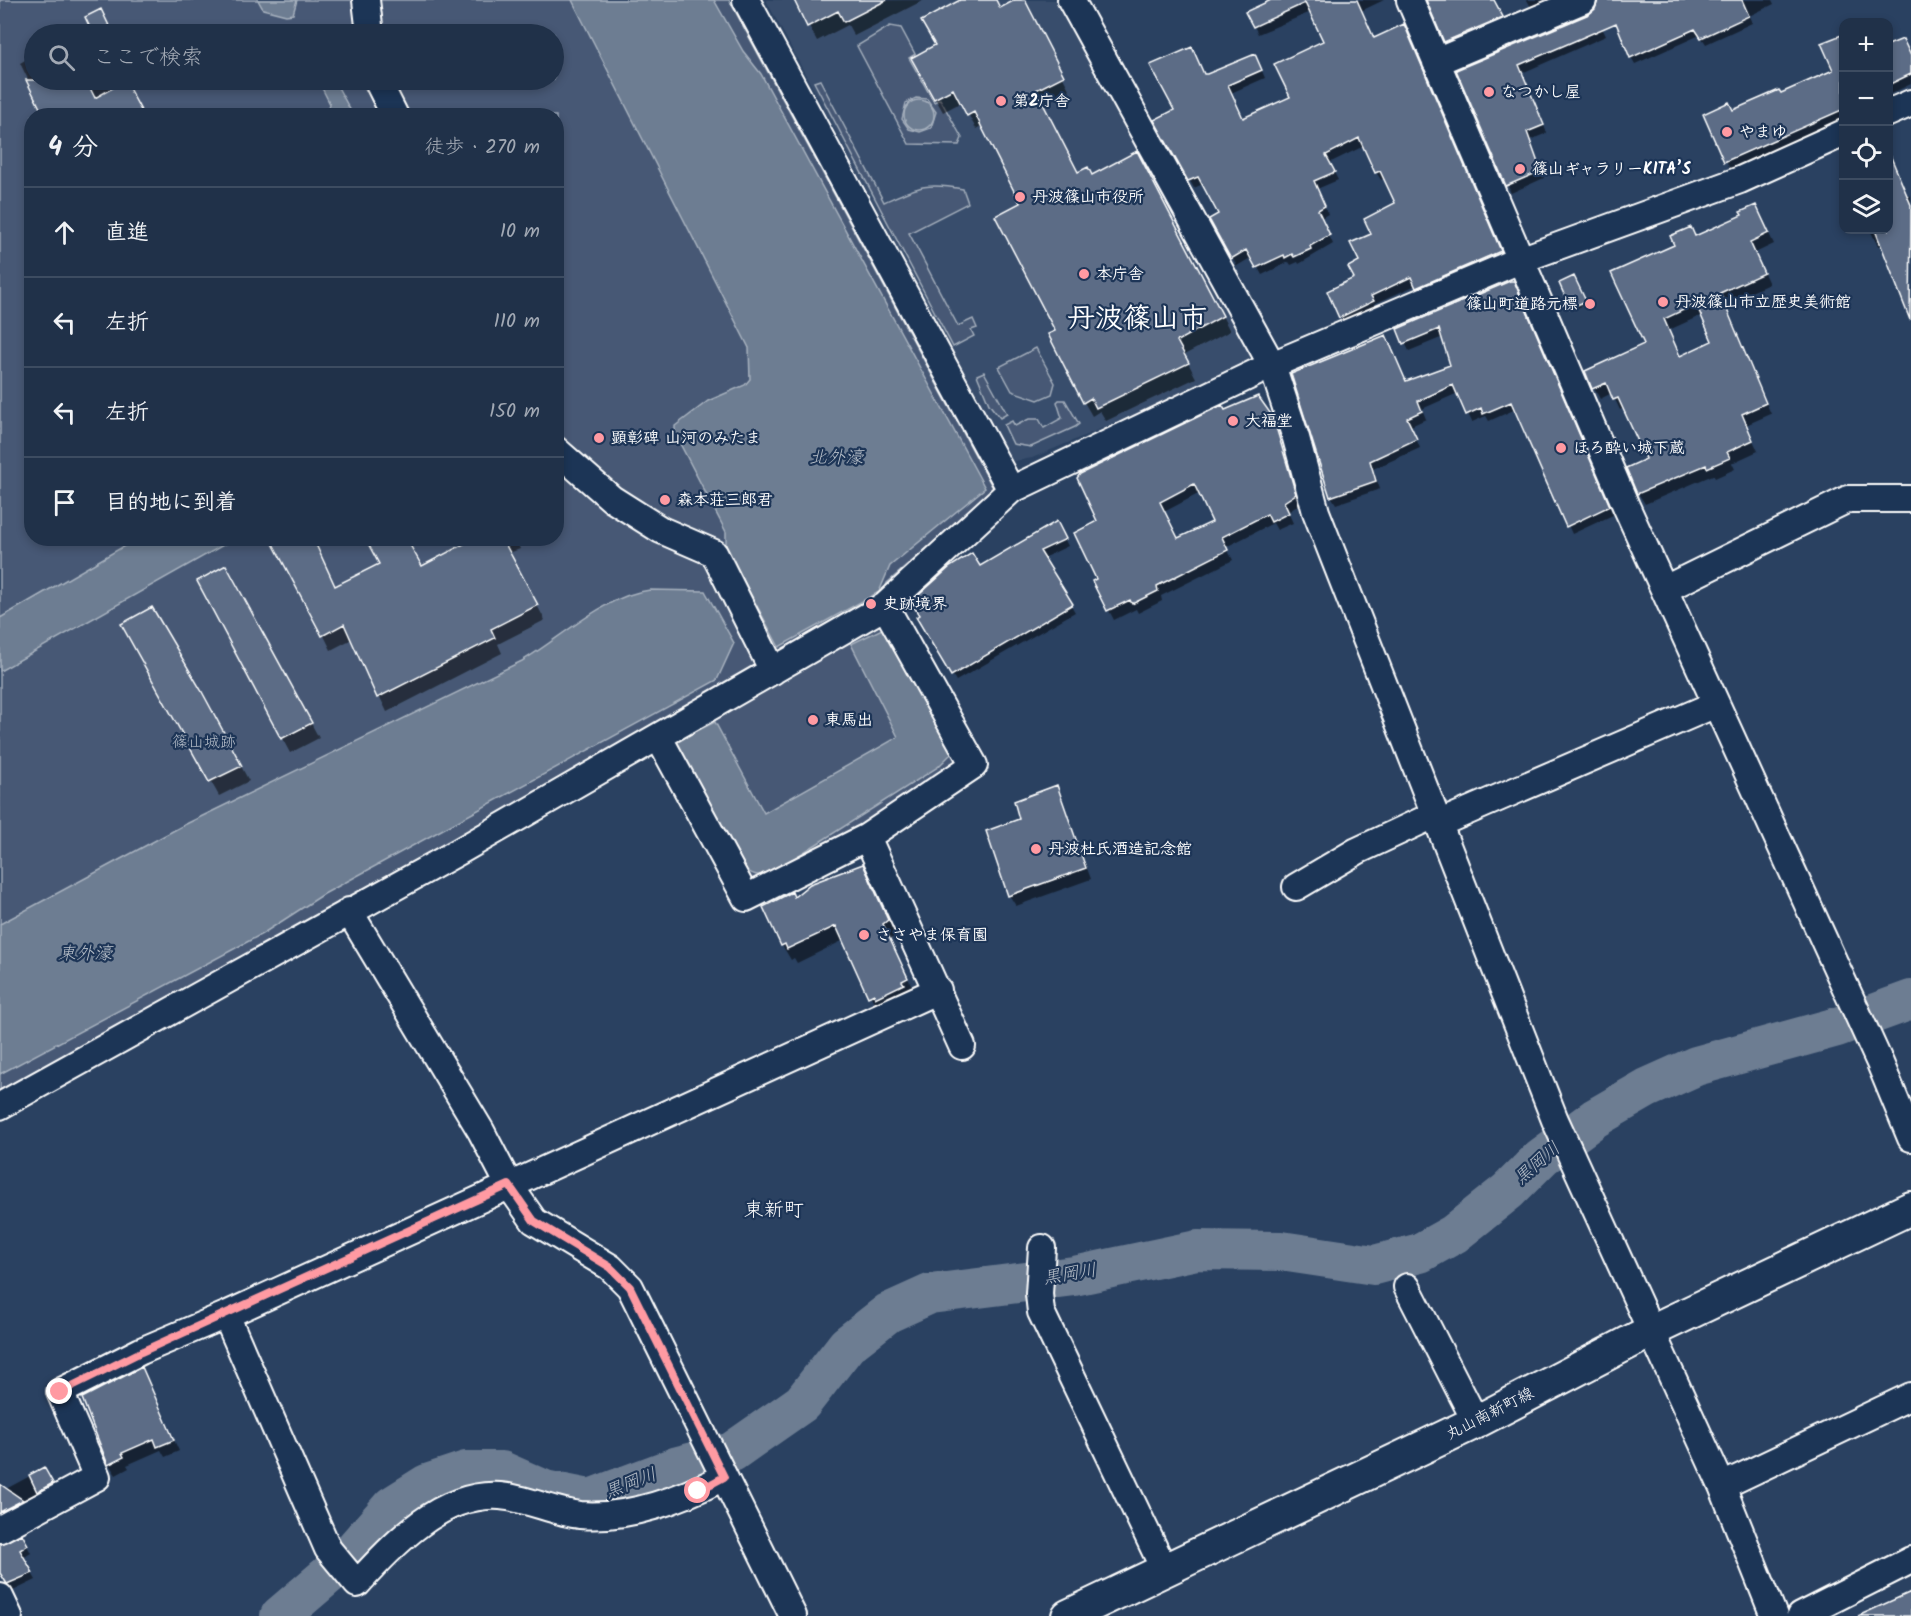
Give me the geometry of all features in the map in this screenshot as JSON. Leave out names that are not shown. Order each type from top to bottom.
[{"type":"main road","name":"丸山南新町線","points":[[1068,1616],[1476,1422],[1651,1331],[1909,1213]]},
{"type":"street","points":[[746,0],[1011,490]]},
{"type":"street","points":[[1071,0],[1272,365],[1296,438],[1316,512],[1555,1120],[1722,1486],[1774,1616]]},
{"type":"street","points":[[1410,0],[1626,506],[1880,1063],[1911,1138]]},
{"type":"street","points":[[1436,62],[1583,0]]},
{"type":"street","points":[[368,1],[369,24]]},
{"type":"street","points":[[382,90],[391,108]]},
{"type":"street","points":[[1893,111],[1911,103]]},
{"type":"street","points":[[0,1106],[659,738],[885,606],[1011,490],[1272,365],[1520,260],[1740,180],[1839,135]]},
{"type":"street","points":[[564,457],[612,499],[651,524],[714,553],[774,671]]},
{"type":"street","points":[[1665,589],[1848,499],[1911,499]]},
{"type":"street","points":[[659,738],[746,898],[867,837],[974,765],[885,606]]},
{"type":"street","points":[[1296,887],[1357,851],[1716,704]]},
{"type":"street","points":[[867,837],[962,1046]]},
{"type":"street","points":[[349,911],[481,1131],[509,1185],[534,1221],[610,1267],[630,1287],[707,1438],[793,1616]]},
{"type":"street","points":[[0,1529],[97,1477],[60,1392],[141,1352],[938,990]]},
{"type":"street","points":[[1041,1258],[1039,1294],[1041,1312],[1164,1569]]},
{"type":"street","points":[[1407,1287],[1476,1422]]},
{"type":"street","points":[[226,1315],[331,1555],[357,1584],[390,1548],[426,1519],[466,1500],[500,1496],[581,1515],[631,1511],[652,1507],[698,1491],[723,1473]]},
{"type":"street","points":[[1722,1486],[1911,1396]]},
{"type":"street","points":[[1800,1616],[1911,1560]]},
{"type":"street","points":[[0,1597],[9,1616]]},
{"type":"shaded area","name":"丹波篠山市役所","points":[[766,0],[1062,0],[1251,349],[1250,361],[1243,368],[1032,458],[1014,461],[1007,455]]},
{"type":"green space","name":"篠山城跡","points":[[0,0],[729,0],[994,490],[887,583],[883,593],[966,773],[747,898],[661,731],[0,1094]]},
{"type":"green space","points":[[890,26],[901,28],[915,54],[909,58],[934,102],[940,99],[962,138],[959,145],[909,144],[857,46]],"holes":[[[916,98],[927,99],[936,112],[931,128],[920,132],[909,129],[902,119],[906,103]]]},
{"type":"green space","points":[[820,80],[884,202],[922,187],[939,186],[963,189],[968,203],[909,233],[958,326],[973,319],[977,328],[971,330],[974,336],[953,347],[814,82]]},
{"type":"green space","points":[[1036,348],[1055,383],[1052,394],[1038,400],[1012,391],[999,367]]},
{"type":"green space","points":[[984,372],[1007,414],[1000,418],[989,404],[977,375]]},
{"type":"green space","points":[[1065,400],[1079,424],[1031,447],[1013,444],[1004,425],[1012,421],[1015,426],[1029,419],[1039,419],[1044,428],[1062,418],[1057,402]]},
{"type":"water","points":[[258,0],[297,0],[293,14],[286,15],[263,9]]},
{"type":"water","name":"北外濠","points":[[572,0],[714,0],[743,51],[761,74],[985,488],[890,566],[879,592],[779,647],[726,548],[726,532],[675,434],[675,426],[708,401],[745,385],[750,379],[749,348]]},
{"type":"water","points":[[323,90],[339,90],[349,108],[329,108],[330,104]]},
{"type":"water","points":[[919,100],[929,105],[934,115],[929,125],[919,130],[909,125],[904,115],[909,105]]},
{"type":"water","points":[[124,546],[222,546],[0,671],[0,618]]},
{"type":"water","name":"東外濠","points":[[650,590],[705,591],[734,643],[717,680],[324,894],[262,934],[0,1074],[0,924],[184,825],[522,661],[616,600]]},
{"type":"water","points":[[882,629],[952,743],[952,753],[938,767],[774,871],[764,875],[748,872],[740,865],[674,742],[715,722],[764,813],[898,737],[851,644]]},
{"type":"building","points":[[794,0],[887,0],[844,22],[838,11],[807,27]]},
{"type":"building","points":[[960,0],[996,0],[1000,8],[1015,0],[1025,0],[1064,76],[1036,90],[1078,172],[1088,167],[1092,175],[1137,151],[1223,316],[1177,341],[1189,363],[1096,408],[1091,398],[1083,403],[1048,334],[1055,331],[995,216],[1020,203],[974,112],[967,116],[953,89],[934,99],[911,58],[935,45],[921,21]]},
{"type":"building","points":[[1271,0],[1357,0],[1374,38],[1404,24],[1501,251],[1416,288],[1411,277],[1371,296],[1374,301],[1339,318],[1327,291],[1354,278],[1348,267],[1359,261],[1350,243],[1371,234],[1364,219],[1395,203],[1380,171],[1375,173],[1359,138],[1326,155],[1335,172],[1314,181],[1325,206],[1318,210],[1330,235],[1310,246],[1311,249],[1294,257],[1292,254],[1285,258],[1284,255],[1256,268],[1246,250],[1231,259],[1209,219],[1218,214],[1198,177],[1188,181],[1154,120],[1174,110],[1150,65],[1192,47],[1204,74],[1207,74],[1255,54],[1262,70],[1228,85],[1243,118],[1290,97],[1274,64],[1323,41],[1305,3],[1253,27],[1245,12]]},
{"type":"building","points":[[1426,0],[1494,0],[1503,17],[1444,42]]},
{"type":"building","points":[[1598,0],[1742,0],[1749,16],[1701,38],[1695,29],[1630,58],[1616,23],[1519,65],[1544,125],[1527,132],[1541,171],[1506,186],[1456,70],[1589,14],[1595,9]]},
{"type":"building","points":[[101,9],[108,24],[88,24],[85,17]]},
{"type":"building","points":[[1839,36],[1839,111],[1724,162],[1703,114],[1729,102],[1733,110],[1779,90],[1781,93],[1833,70],[1821,43]]},
{"type":"building","points":[[1903,39],[1911,56],[1911,74],[1893,83],[1893,72],[1893,43]]},
{"type":"building","points":[[31,90],[91,90],[95,98],[109,90],[130,90],[140,108],[40,108]]},
{"type":"building","points":[[1893,162],[1911,205],[1910,320],[1877,234],[1893,234]]},
{"type":"building","points":[[1756,205],[1769,233],[1750,242],[1764,273],[1720,293],[1766,403],[1742,414],[1753,440],[1727,452],[1730,458],[1707,468],[1706,465],[1637,494],[1626,468],[1646,459],[1618,398],[1613,400],[1606,383],[1592,389],[1585,371],[1644,344],[1611,273],[1674,245],[1670,236],[1691,227],[1695,236],[1742,215],[1740,212]],"holes":[[[1696,304],[1712,341],[1680,356],[1664,319]]]},
{"type":"building","points":[[1574,276],[1586,301],[1570,308],[1559,283]]},
{"type":"building","points":[[1514,281],[1610,506],[1566,527],[1511,402],[1483,414],[1481,408],[1466,415],[1453,385],[1418,401],[1422,411],[1407,418],[1417,439],[1370,461],[1376,481],[1330,497],[1291,374],[1386,335],[1406,381],[1450,365],[1439,329],[1403,344],[1397,329]]},
{"type":"building","points":[[1258,396],[1273,417],[1296,494],[1284,502],[1289,513],[1271,522],[1267,514],[1222,537],[1228,550],[1157,586],[1158,591],[1132,604],[1130,600],[1107,611],[1092,581],[1096,579],[1074,533],[1097,521],[1077,478],[1080,474],[1222,405],[1225,410]],"holes":[[[1194,484],[1212,522],[1178,538],[1160,502]]]},
{"type":"building","points":[[1057,521],[1066,539],[1040,551],[1073,604],[951,676],[916,617],[919,615],[911,602],[950,567],[972,553],[980,566]]},
{"type":"building","points":[[274,546],[317,546],[335,586],[379,564],[369,546],[411,546],[422,566],[460,546],[506,546],[538,605],[491,629],[495,638],[377,698],[344,624],[322,636]]},
{"type":"building","points":[[226,565],[312,723],[281,739],[197,581]]},
{"type":"building","points":[[152,607],[242,766],[209,782],[121,624]]},
{"type":"building","name":"丹波杜氏酒造記念館","points":[[1057,785],[1086,868],[1008,896],[986,831],[1019,819],[1014,801]]},
{"type":"building","name":"ささやま保育園","points":[[863,864],[888,920],[883,924],[908,978],[902,981],[904,984],[875,998],[874,994],[868,997],[836,926],[787,949],[785,944],[781,946],[763,907],[792,892],[794,897],[810,884]]},
{"type":"building","points":[[142,1367],[174,1440],[157,1447],[154,1439],[122,1453],[124,1457],[108,1465],[82,1398]]},
{"type":"building","points":[[44,1467],[53,1483],[37,1492],[29,1475]]},
{"type":"building","points":[[0,1484],[23,1500],[0,1512]]},
{"type":"building","points":[[22,1534],[28,1545],[20,1550],[33,1573],[7,1584],[0,1573],[0,1544]]},
{"type":"building","points":[[1911,1592],[1911,1616],[1858,1616]]},
{"type":"waterway","name":"黒岡川","points":[[280,1616],[343,1562],[392,1506],[427,1484],[466,1471],[502,1471],[545,1490],[590,1499],[678,1466],[732,1452],[802,1403],[847,1345],[888,1313],[930,1294],[1074,1276],[1197,1250],[1281,1251],[1374,1265],[1420,1253],[1454,1234],[1508,1191],[1542,1157],[1595,1118],[1647,1088],[1696,1066],[1837,1027],[1911,1000]]},
{"type":"place","name":"なつかし屋","points":[[1489,92]]},
{"type":"place","name":"第2庁舎","points":[[1001,101]]},
{"type":"place","name":"やまゆ","points":[[1727,132]]},
{"type":"place","name":"篠山ギャラリーKITA’S","points":[[1520,169]]},
{"type":"place","name":"丹波篠山市役所","points":[[1020,197]]},
{"type":"place","name":"本庁舎","points":[[1084,274]]},
{"type":"place","name":"丹波篠山市立歴史美術館","points":[[1663,302]]},
{"type":"place","name":"篠山町道路元標","points":[[1590,304]]},
{"type":"place","name":"大福堂","points":[[1233,421]]},
{"type":"place","name":"顕彰碑 山河のみたま","points":[[599,438]]},
{"type":"place","name":"ほろ酔い城下蔵","points":[[1561,448]]},
{"type":"place","name":"森本荘三郎君","points":[[665,500]]},
{"type":"place","name":"史跡境界","points":[[871,604]]},
{"type":"place","name":"東馬出","points":[[813,720]]},
{"type":"place","name":"丹波杜氏酒造記念館","points":[[1036,849]]},
{"type":"place","name":"ささやま保育園","points":[[864,935]]},
{"type":"district","name":"丹波篠山市","points":[[1137,319]]},
{"type":"district","name":"東新町","points":[[774,1211]]},
{"type":"route","points":[[60,1392],[141,1352],[509,1185],[534,1221],[610,1267],[630,1287],[722,1470],[724,1477],[698,1491]]}]
